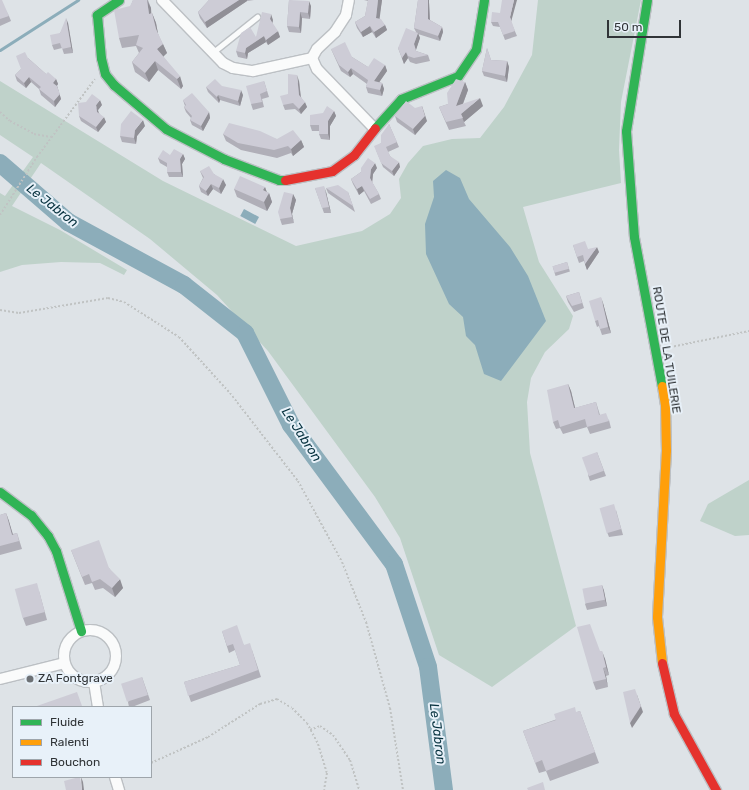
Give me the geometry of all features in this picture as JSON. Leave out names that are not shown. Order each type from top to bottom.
[{"type":"main road","points":[[119,0],[97,15],[105,74],[114,85],[166,129],[224,160],[279,180],[304,178],[332,171],[354,155],[367,142],[374,128],[401,99],[423,88],[458,76],[476,49],[484,0]]},
{"type":"main road","name":"ROUTE DE LA TUILERIE","points":[[647,0],[626,131],[634,237],[657,350],[666,427],[657,617],[659,651],[674,714],[716,790]]},
{"type":"main road","points":[[0,492],[32,515],[48,536],[56,551],[82,631]]},
{"type":"street","points":[[162,0],[223,63],[234,68],[253,71],[312,58],[346,15],[348,0]]},
{"type":"street","points":[[312,58],[316,69],[374,128]]},
{"type":"street","points":[[93,630],[104,634],[112,642],[116,653],[113,670],[105,678],[94,682],[83,682],[73,677],[64,663],[64,652],[68,641],[82,631],[93,630]]},
{"type":"street","points":[[0,679],[64,663]]},
{"type":"street","points":[[94,682],[98,706]]},
{"type":"street","points":[[115,778],[119,790]]},
{"type":"lane","points":[[212,53],[256,17]]},
{"type":"path","points":[[0,214],[37,157],[96,78],[105,74]]},
{"type":"path","points":[[0,112],[10,121],[34,134],[52,137]]},
{"type":"path","points":[[0,310],[19,313],[108,298],[124,302],[179,337],[230,394],[298,481],[342,562],[366,622],[390,708],[403,790]]},
{"type":"path","points":[[657,350],[689,345],[749,331]]},
{"type":"path","points":[[152,763],[208,737],[260,704],[277,699],[292,708],[310,730],[318,744],[326,773],[324,790]]},
{"type":"path","points":[[310,730],[320,726],[333,735],[350,760],[359,790]]},
{"type":"green space","points":[[538,0],[641,0],[621,102],[619,150],[621,183],[523,207],[539,262],[573,316],[569,329],[545,352],[531,378],[527,402],[530,453],[576,626],[492,687],[439,655],[400,538],[375,497],[268,351],[217,295],[150,239],[41,163],[12,206],[60,230],[127,270],[124,275],[100,263],[61,262],[22,265],[0,272],[0,193],[5,196],[33,157],[0,135],[0,81],[163,181],[296,246],[362,231],[390,214],[401,198],[399,179],[408,163],[423,146],[452,139],[480,138],[504,107],[532,55]]},
{"type":"green space","points":[[749,480],[749,535],[735,536],[700,521],[708,504]]},
{"type":"water","points":[[446,170],[460,178],[469,199],[510,247],[528,276],[546,321],[501,381],[484,374],[475,345],[466,336],[463,317],[449,304],[426,254],[425,224],[434,197],[433,181]]},
{"type":"water","points":[[244,209],[259,217],[255,224],[240,216]]},
{"type":"building","points":[[0,0],[2,0],[9,16],[0,19]]},
{"type":"building","points":[[133,0],[147,0],[149,14],[152,13],[156,29],[163,44],[157,49],[180,76],[177,79],[155,61],[145,73],[132,62],[143,48],[136,45],[139,35],[119,38],[114,10],[130,6]]},
{"type":"building","points":[[209,0],[239,0],[205,22],[198,12]]},
{"type":"building","points":[[289,0],[309,1],[308,13],[300,12],[299,27],[287,26]]},
{"type":"building","points":[[368,0],[378,0],[376,18],[381,19],[385,25],[374,32],[370,26],[361,32],[355,22],[365,16]]},
{"type":"building","points":[[418,0],[428,0],[428,19],[442,27],[438,36],[414,28]]},
{"type":"building","points":[[502,0],[514,0],[510,17],[515,31],[503,35],[498,22],[491,22],[492,12],[500,13]]},
{"type":"building","points":[[262,12],[271,14],[270,19],[278,31],[266,40],[264,36],[246,48],[245,53],[236,51],[241,33],[250,27],[256,37]]},
{"type":"building","points":[[66,18],[71,47],[62,49],[60,43],[52,45],[50,35],[60,33]]},
{"type":"building","points":[[406,28],[418,33],[414,44],[416,51],[428,55],[414,58],[408,56],[406,52],[402,58],[398,48]]},
{"type":"building","points":[[345,42],[352,57],[368,67],[374,58],[385,65],[374,81],[382,83],[380,90],[366,87],[368,80],[351,68],[348,72],[339,65],[331,49]]},
{"type":"building","points":[[487,48],[491,60],[507,61],[505,76],[482,71]]},
{"type":"building","points":[[25,52],[28,58],[46,74],[48,72],[56,79],[53,83],[57,86],[60,94],[54,101],[39,89],[41,87],[29,77],[24,83],[15,75],[21,69],[16,56]]},
{"type":"building","points":[[288,74],[297,75],[299,95],[305,102],[299,109],[293,103],[283,105],[280,96],[288,94]]},
{"type":"building","points":[[215,79],[222,86],[241,90],[238,101],[218,95],[217,97],[206,87]]},
{"type":"building","points":[[456,79],[465,82],[456,106],[480,98],[461,114],[463,118],[446,122],[439,107],[448,104],[447,93]]},
{"type":"building","points":[[264,81],[267,91],[260,94],[262,102],[251,104],[246,86]]},
{"type":"building","points":[[192,93],[209,112],[201,126],[190,120],[192,116],[184,107],[186,105],[183,100]]},
{"type":"building","points":[[92,94],[100,100],[96,105],[97,112],[104,117],[96,127],[79,116],[78,103],[86,102]]},
{"type":"building","points":[[406,101],[415,108],[422,106],[425,116],[413,129],[395,116]]},
{"type":"building","points":[[327,106],[334,111],[328,121],[328,134],[319,134],[319,125],[310,125],[310,115],[323,113]]},
{"type":"building","points":[[131,111],[143,120],[135,130],[134,138],[120,136],[121,124]]},
{"type":"building","points":[[229,123],[260,131],[277,139],[293,130],[301,140],[291,149],[288,146],[274,150],[238,143],[223,134]]},
{"type":"building","points":[[389,124],[397,142],[386,147],[390,156],[399,162],[392,171],[381,163],[374,146],[381,143],[381,135]]},
{"type":"building","points":[[174,149],[183,154],[180,159],[181,172],[167,172],[167,163],[158,158],[163,150],[170,155]]},
{"type":"building","points":[[368,158],[375,163],[371,169],[370,178],[379,194],[370,199],[362,186],[357,189],[351,179],[361,172],[361,168]]},
{"type":"building","points":[[209,166],[214,174],[223,179],[219,188],[211,184],[206,191],[199,186],[204,177],[200,171]]},
{"type":"building","points":[[240,176],[265,187],[263,190],[269,193],[264,202],[234,189]]},
{"type":"building","points":[[338,185],[348,192],[353,206],[326,188]]},
{"type":"building","points":[[324,186],[329,207],[322,208],[315,188]]},
{"type":"building","points":[[284,192],[293,194],[290,208],[292,217],[280,219],[278,212]]},
{"type":"building","points":[[585,241],[588,249],[597,247],[585,264],[583,255],[577,257],[573,245]]},
{"type":"building","points":[[567,262],[569,269],[555,273],[553,266]]},
{"type":"building","points":[[579,292],[582,303],[572,306],[566,296]]},
{"type":"building","points":[[601,297],[608,327],[600,329],[598,320],[595,321],[589,301]]},
{"type":"building","points":[[568,384],[574,408],[596,402],[599,415],[606,413],[609,421],[587,427],[585,419],[560,427],[558,420],[553,422],[547,390]]},
{"type":"building","points":[[597,452],[604,471],[589,476],[582,457]]},
{"type":"building","points":[[614,504],[621,529],[607,533],[600,508]]},
{"type":"building","points":[[6,513],[12,535],[17,533],[19,541],[0,546],[0,515]]},
{"type":"building","points":[[99,540],[109,568],[120,579],[112,588],[100,579],[92,582],[89,574],[82,577],[71,550]]},
{"type":"building","points":[[37,583],[45,612],[23,618],[15,589]]},
{"type":"building","points":[[602,585],[605,600],[585,604],[582,589]]},
{"type":"building","points":[[590,624],[600,651],[602,651],[606,667],[603,668],[606,679],[593,682],[577,627]]},
{"type":"building","points":[[237,625],[244,645],[250,643],[258,670],[188,696],[184,682],[240,665],[233,644],[227,646],[222,631]]},
{"type":"building","points":[[142,677],[148,695],[127,702],[121,684]]},
{"type":"building","points":[[635,689],[641,706],[630,723],[623,692]]},
{"type":"building","points":[[77,692],[82,706],[37,706]]},
{"type":"building","points":[[575,707],[576,712],[580,711],[595,752],[546,771],[542,760],[535,763],[523,731],[556,720],[554,714]]},
{"type":"building","points":[[80,778],[82,790],[66,790],[64,781]]},
{"type":"building","points":[[543,782],[545,790],[528,790],[527,788]]},
{"type":"waterway","points":[[0,50],[78,0]]},
{"type":"waterway","name":"Le Jabron","points":[[0,163],[68,222],[184,285],[245,333],[291,425],[394,564],[428,667],[444,790]]},
{"type":"traffic: fast","points":[[119,0],[97,15],[101,58],[105,74],[114,85],[166,129],[224,159],[279,180],[285,180]]},
{"type":"traffic: fast","points":[[375,128],[401,99],[458,76],[476,49],[484,0]]},
{"type":"traffic: fast","points":[[647,0],[626,131],[634,237],[662,386]]},
{"type":"traffic: fast","points":[[0,492],[31,515],[48,536],[56,551],[81,631]]},
{"type":"traffic: slow","points":[[662,386],[665,404],[666,450],[657,617],[662,663]]},
{"type":"traffic: jam","points":[[285,180],[332,171],[354,155],[375,128]]},
{"type":"traffic: jam","points":[[662,663],[674,714],[716,790]]},
{"type":"place","name":"ZA Fontgrave","points":[[30,679]]}]
